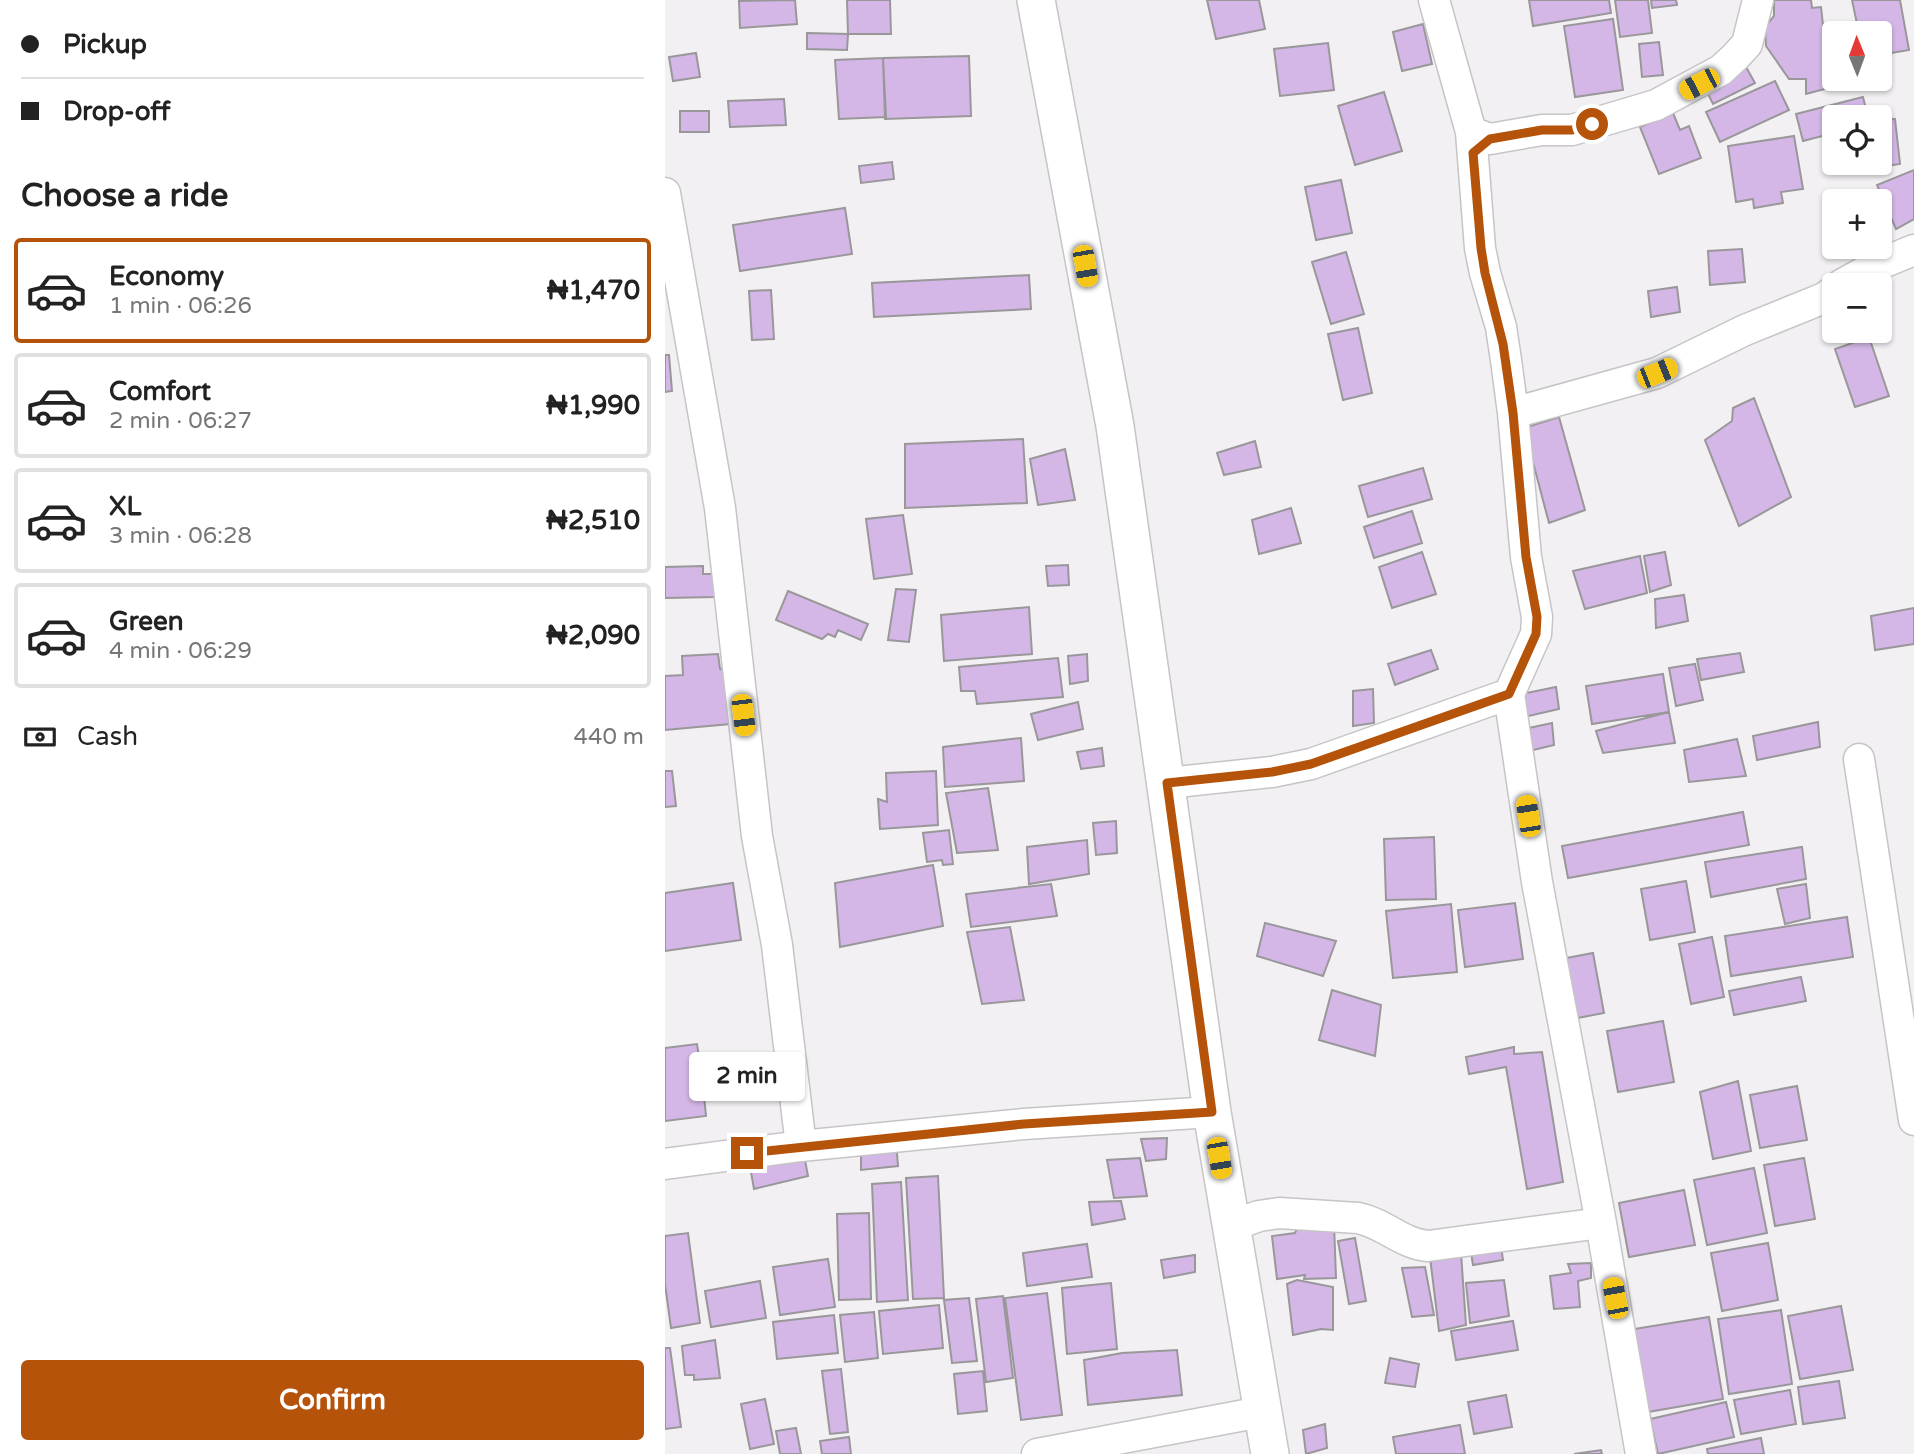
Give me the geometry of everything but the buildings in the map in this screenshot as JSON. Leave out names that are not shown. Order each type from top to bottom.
[{"type":"street","points":[[1036,0],[1115,426],[1212,1112],[1270,1454]]},
{"type":"street","points":[[1434,0],[1478,141],[1481,248],[1485,273],[1501,327],[1513,413],[1526,557],[1537,617],[1536,634],[1509,694],[1537,882],[1641,1454]]},
{"type":"street","points":[[1478,141],[1542,130],[1572,130],[1656,105],[1699,84],[1721,71],[1747,44],[1758,0]]},
{"type":"street","points":[[665,194],[720,508],[757,836],[776,945],[801,1146]]},
{"type":"street","points":[[1862,273],[1914,250]]},
{"type":"street","points":[[1513,413],[1657,373],[1745,330],[1822,299]]},
{"type":"street","points":[[1167,783],[1272,772],[1311,764],[1509,694]]},
{"type":"street","points":[[1859,759],[1914,1120]]},
{"type":"street","points":[[665,1164],[801,1146],[1024,1124],[1212,1112]]},
{"type":"street","points":[[1231,1226],[1259,1216],[1279,1213],[1358,1218],[1369,1220],[1413,1243],[1428,1246],[1601,1223]]},
{"type":"street","points":[[1037,1454],[1261,1412]]},
{"type":"route","points":[[747,1153],[1024,1124],[1212,1112],[1167,783],[1272,772],[1311,764],[1509,694],[1536,634],[1537,617],[1526,557],[1513,413],[1501,327],[1485,273],[1481,248],[1473,153],[1490,139],[1542,130],[1572,130],[1592,124]]}]
